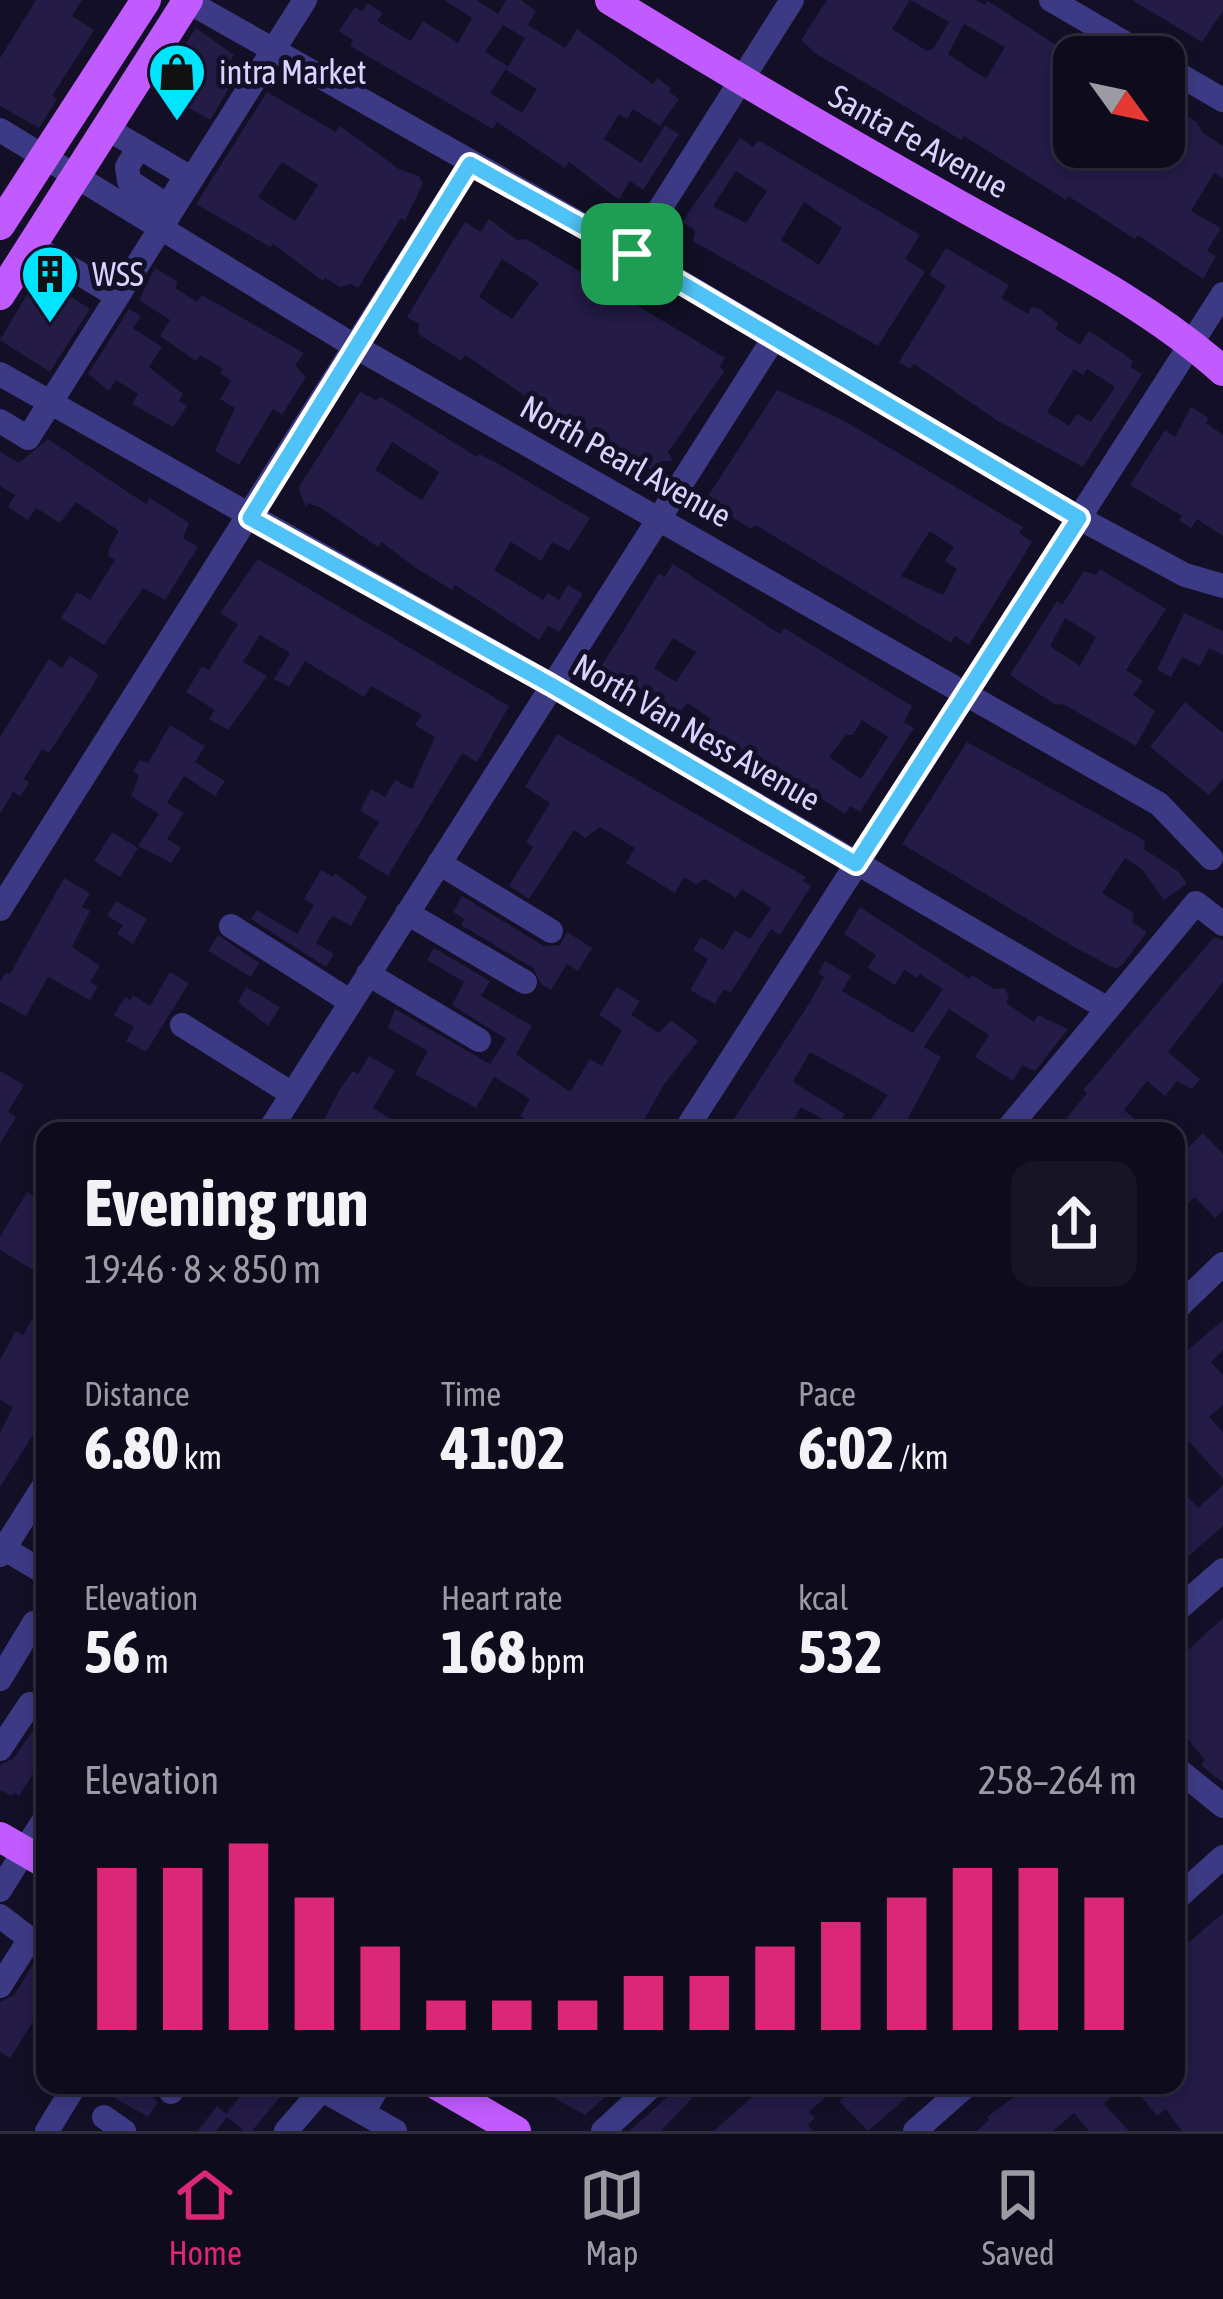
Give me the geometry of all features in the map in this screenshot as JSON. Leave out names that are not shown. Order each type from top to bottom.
[{"type":"main road","name":"Santa Fe Avenue","points":[[610,0],[740,80],[1208,344],[1223,371]]},
{"type":"main road","points":[[0,225],[143,1]]},
{"type":"main road","points":[[0,295],[188,1]]},
{"type":"main road","points":[[452,2094],[516,2131]]},
{"type":"street","points":[[632,254],[791,0]]},
{"type":"street","points":[[1051,0],[1113,36]]},
{"type":"street","points":[[188,1],[632,254],[1079,518],[1185,575],[1223,586]]},
{"type":"street","points":[[0,421],[28,438],[273,50],[293,4]]},
{"type":"street","points":[[1185,78],[1223,100]]},
{"type":"street","points":[[106,128],[139,147]]},
{"type":"street","name":"North Pearl Avenue","points":[[0,130],[356,347],[1159,803],[1211,858]]},
{"type":"street","points":[[0,909],[470,164]]},
{"type":"street","points":[[32,245],[118,296]]},
{"type":"street","points":[[692,1122],[1079,518],[1208,344],[1223,294]]},
{"type":"street","points":[[275,1122],[773,338]]},
{"type":"street","name":"North Van Ness Avenue","points":[[0,374],[551,685],[1108,1009]]},
{"type":"street","points":[[439,863],[551,931]]},
{"type":"street","points":[[1014,1122],[1196,903],[1223,924]]},
{"type":"street","points":[[407,913],[526,982]]},
{"type":"street","points":[[231,926],[351,1002]]},
{"type":"street","points":[[368,974],[479,1040]]},
{"type":"street","points":[[182,1024],[292,1094]]},
{"type":"street","points":[[1185,1301],[1223,1264]]},
{"type":"street","points":[[36,1498],[1,1550],[36,1568]]},
{"type":"street","points":[[1185,1603],[1223,1570]]},
{"type":"street","points":[[0,1678],[34,1623]]},
{"type":"street","points":[[0,1749],[30,1705]]},
{"type":"street","points":[[1185,1775],[1223,1806]]},
{"type":"street","points":[[0,1890],[23,1850]]},
{"type":"street","points":[[1185,1891],[1223,1857]]},
{"type":"street","points":[[0,1916],[30,1939],[0,1985]]},
{"type":"street","points":[[46,2131],[70,2094]]},
{"type":"street","points":[[290,2130],[318,2094]]},
{"type":"street","points":[[321,2094],[395,2131]]},
{"type":"street","points":[[363,2113],[374,2094]]},
{"type":"street","points":[[603,2131],[643,2094]]},
{"type":"street","points":[[915,2131],[957,2094]]},
{"type":"building","points":[[36,0],[82,0],[72,16],[94,30],[52,96],[57,99],[39,128],[0,106],[0,58]]},
{"type":"building","points":[[444,0],[476,0],[498,14],[506,0],[521,0],[536,11],[528,25],[565,48],[577,29],[653,84],[657,78],[671,88],[669,92],[679,99],[660,126],[633,109],[627,119],[619,114],[604,139],[641,163],[665,125],[679,134],[643,190],[630,181],[619,199],[615,197],[569,162],[565,168],[497,122],[493,129],[350,46],[353,40],[339,31],[355,7],[362,11],[368,3],[383,13],[377,21],[411,41],[423,21],[458,43],[472,18]],"holes":[[[503,25],[525,38],[506,70],[537,89],[522,113],[490,93],[508,66],[485,52]]]},
{"type":"building","points":[[827,0],[910,0],[976,0],[985,5],[987,1],[1053,43],[1053,168],[1185,168],[1185,115],[1223,146],[1223,178],[1214,173],[1191,211],[1221,228],[1207,251],[1216,256],[1203,279],[1138,235],[1135,239],[815,53],[801,40]],"holes":[[[910,0],[949,22],[927,51],[892,29]],[[964,24],[1005,47],[986,79],[948,54]]]},
{"type":"building","points":[[1132,0],[1223,0],[1223,11],[1202,42]]},
{"type":"building","points":[[196,28],[234,55],[220,78],[231,85],[210,120],[156,89]]},
{"type":"building","points":[[267,92],[336,132],[340,126],[423,183],[405,221],[401,218],[358,288],[323,281],[273,244],[270,247],[196,204]],"holes":[[[282,162],[318,185],[295,221],[258,197]]]},
{"type":"building","points":[[740,138],[753,147],[758,140],[920,235],[905,259],[925,272],[878,346],[693,241],[695,230],[682,222]],"holes":[[[736,171],[767,191],[746,223],[713,206]],[[804,202],[842,228],[819,265],[781,240]]]},
{"type":"building","points":[[489,219],[517,240],[526,239],[725,358],[720,366],[724,372],[668,452],[673,461],[662,461],[651,470],[546,410],[465,355],[461,361],[418,334],[419,324],[407,317],[450,246],[465,222],[481,232]],"holes":[[[502,259],[539,283],[512,319],[479,297]]]},
{"type":"building","points":[[946,248],[1009,285],[1001,298],[1028,314],[1031,307],[1039,308],[1059,324],[1055,329],[1080,345],[1089,331],[1133,362],[1130,367],[1142,374],[1083,467],[998,421],[914,364],[910,369],[899,362],[946,286],[929,275]],"holes":[[[1074,369],[1083,375],[1087,369],[1115,387],[1091,422],[1077,414],[1069,426],[1047,412]]]},
{"type":"building","points":[[155,268],[197,302],[202,295],[304,353],[295,365],[306,377],[282,415],[273,409],[239,465],[215,451],[235,408],[220,399],[231,381],[220,373],[223,369],[200,355],[196,361],[160,336],[170,320],[139,300]]},
{"type":"building","name":"WSS","points":[[38,276],[90,309],[50,372],[0,340]]},
{"type":"building","points":[[129,309],[141,316],[133,328],[162,347],[149,367],[183,394],[179,401],[187,406],[173,427],[132,404],[138,394],[116,380],[109,391],[88,374]]},
{"type":"building","points":[[777,390],[841,419],[1023,527],[1019,533],[1032,542],[969,645],[955,636],[951,643],[756,525],[751,529],[716,507],[718,502],[708,496]],"holes":[[[930,531],[954,547],[945,561],[957,569],[943,595],[901,576]]]},
{"type":"building","points":[[360,392],[376,400],[381,397],[477,457],[497,463],[590,518],[569,551],[552,542],[541,561],[511,542],[494,570],[543,600],[547,593],[559,600],[568,585],[583,594],[559,632],[548,626],[539,640],[455,585],[452,590],[419,570],[381,542],[378,547],[321,508],[308,503],[306,507],[298,488]],"holes":[[[392,442],[439,472],[422,500],[375,470]]]},
{"type":"building","points":[[1191,407],[1223,435],[1223,536],[1197,519],[1191,528],[1179,520],[1182,516],[1130,485],[1165,430],[1175,437]]},
{"type":"building","points":[[48,439],[146,504],[150,498],[189,523],[183,538],[198,547],[165,600],[143,588],[104,645],[61,618],[77,592],[90,600],[115,560],[108,556],[109,548],[119,531],[76,502],[60,523],[36,508],[28,520],[8,507],[15,495],[0,486],[0,452],[19,463]]},
{"type":"building","points":[[258,559],[509,706],[477,762],[462,753],[388,876],[358,857],[379,822],[360,811],[371,789],[385,797],[395,780],[412,789],[435,737],[415,725],[422,715],[371,686],[364,697],[305,661],[289,687],[274,679],[290,653],[260,635],[243,662],[267,676],[228,730],[209,719],[215,710],[186,692],[202,666],[209,670],[238,624],[220,613]]},
{"type":"building","points":[[673,564],[780,634],[784,628],[912,706],[904,722],[914,728],[860,812],[850,806],[845,814],[760,759],[756,765],[704,729],[711,719],[687,703],[676,719],[645,700],[648,694],[601,667],[659,573],[664,577]],"holes":[[[673,638],[696,652],[676,682],[654,668]],[[862,720],[888,737],[861,779],[829,757]]]},
{"type":"building","points":[[1100,569],[1166,609],[1126,670],[1143,681],[1133,695],[1155,711],[1136,746],[1065,705],[1054,704],[1010,675],[1057,601],[1062,605],[1084,571],[1096,575]],"holes":[[[1065,618],[1096,637],[1080,666],[1050,646]]]},
{"type":"building","points":[[1184,613],[1223,631],[1223,655],[1209,648],[1200,666],[1182,657],[1171,677],[1157,670]]},
{"type":"building","points":[[70,656],[98,674],[94,684],[49,753],[42,749],[24,779],[29,782],[21,796],[13,792],[0,814],[0,737],[49,659],[62,668]]},
{"type":"building","points":[[1185,702],[1223,733],[1223,779],[1209,795],[1150,747]]},
{"type":"building","points":[[170,725],[205,746],[195,762],[225,781],[215,796],[184,776],[167,803],[184,813],[167,839],[181,848],[171,863],[138,846],[159,814],[131,796],[139,776],[133,771],[140,760],[148,763]]},
{"type":"building","points":[[557,734],[806,877],[803,881],[811,886],[780,935],[771,929],[731,992],[723,990],[715,1004],[690,990],[708,959],[693,950],[701,937],[723,950],[735,930],[750,939],[771,908],[742,889],[736,898],[705,879],[696,884],[684,877],[675,893],[626,863],[635,848],[600,827],[585,838],[574,830],[529,899],[509,886],[533,847],[526,842],[550,803],[525,787]]},
{"type":"building","points":[[967,742],[1145,841],[1144,849],[1179,872],[1187,884],[1164,900],[1142,869],[1125,858],[1102,893],[1134,913],[1132,922],[1147,932],[1116,969],[902,844]]},
{"type":"building","points":[[112,832],[138,848],[120,877],[94,861]]},
{"type":"building","points":[[321,870],[333,877],[335,873],[367,897],[351,926],[333,916],[328,922],[316,943],[334,954],[326,967],[251,919],[257,910],[297,934],[314,905],[304,899]]},
{"type":"building","points":[[64,878],[90,893],[82,907],[90,911],[72,947],[100,966],[90,982],[98,986],[90,1000],[48,977],[26,1016],[0,1002],[0,982],[6,972],[10,974]]},
{"type":"building","points":[[462,896],[544,946],[560,945],[567,932],[592,948],[578,971],[567,964],[551,990],[541,984],[533,968],[461,925],[464,919],[453,912]]},
{"type":"building","points":[[116,901],[147,919],[133,944],[117,934],[123,925],[107,916]]},
{"type":"building","points":[[860,907],[970,979],[972,975],[994,989],[1005,988],[1006,1003],[1034,1022],[1038,1015],[1068,1029],[1035,1071],[1022,1065],[1013,1081],[975,1057],[989,1035],[949,1009],[924,1047],[941,1057],[906,1122],[869,1122],[888,1095],[810,1052],[793,1082],[845,1114],[840,1122],[828,1122],[801,1107],[792,1122],[732,1122],[810,1002],[824,977],[818,973],[825,961],[851,976],[842,991],[913,1033],[943,989],[904,970],[895,985],[868,968],[876,955],[844,934]]},
{"type":"building","points":[[218,935],[259,963],[251,977],[208,951]]},
{"type":"building","points":[[1214,937],[1223,940],[1223,982],[1168,1052],[1200,1079],[1192,1089],[1177,1081],[1165,1096],[1147,1081],[1124,1110],[1138,1122],[1063,1122],[1087,1093],[1083,1090]]},
{"type":"building","points":[[434,948],[490,981],[481,996],[532,1026],[516,1054],[570,1092],[590,1059],[602,1066],[622,1030],[599,1015],[617,987],[640,1001],[631,1015],[659,1033],[671,1020],[698,1041],[663,1086],[643,1122],[530,1122],[520,1116],[530,1099],[494,1077],[476,1108],[415,1074],[428,1051],[388,1028],[395,1009],[490,1064],[506,1039],[452,1005],[464,982],[427,960]]},
{"type":"building","points":[[170,972],[189,983],[146,1052],[126,1041],[134,1027],[114,1015],[125,997],[130,1000],[133,995],[150,1006]]},
{"type":"building","points":[[246,987],[280,1007],[268,1026],[238,1002]]},
{"type":"building","points":[[369,1056],[395,1071],[373,1108],[397,1122],[323,1122],[353,1071],[358,1074]]},
{"type":"building","points":[[0,1071],[24,1085],[8,1112],[16,1117],[0,1144]]},
{"type":"building","points":[[1203,1133],[1223,1154],[1223,1210],[1215,1218],[1195,1197],[1185,1205],[1185,1150]]},
{"type":"building","points":[[27,1192],[36,1197],[35,1271],[0,1250],[0,1237]]},
{"type":"building","points":[[36,1313],[36,1430],[0,1487],[0,1433],[13,1407],[0,1400],[0,1360],[16,1331],[23,1335]]},
{"type":"building","points":[[1223,1320],[1223,1350],[1211,1362],[1223,1375],[1223,1405],[1209,1417],[1223,1432],[1223,1479],[1185,1437],[1185,1352]]},
{"type":"building","points":[[1223,1485],[1223,1526],[1185,1559],[1185,1494],[1198,1508]]},
{"type":"building","points":[[1223,1618],[1223,1783],[1201,1765],[1205,1760],[1185,1736],[1185,1653]]},
{"type":"building","points":[[36,1726],[36,1769],[19,1796],[0,1790],[0,1765],[14,1758]]},
{"type":"building","points":[[1223,1913],[1223,2131],[1182,2131],[1166,2109],[1157,2116],[1139,2094],[1185,2094],[1185,1945]]},
{"type":"building","points":[[36,1960],[36,2017],[10,2058],[0,2052],[0,2002],[14,1995]]},
{"type":"building","points":[[108,2094],[150,2094],[158,2102],[148,2117]]},
{"type":"building","points":[[242,2094],[283,2094],[252,2131],[244,2131],[227,2117],[216,2131],[198,2131],[217,2106],[226,2114]]},
{"type":"building","points":[[547,2094],[609,2094],[585,2115]]},
{"type":"building","points":[[671,2094],[694,2096],[661,2131],[629,2131]]},
{"type":"building","points":[[829,2094],[809,2112],[815,2118],[808,2125],[813,2131],[714,2131],[754,2095]]},
{"type":"building","points":[[847,2094],[911,2094],[868,2131],[839,2101]]},
{"type":"building","points":[[1018,2094],[1109,2094],[1104,2104],[1129,2131],[1089,2131],[1074,2113],[1053,2131],[977,2131],[987,2117]]},
{"type":"place","name":"intra Market","points":[[177,123]]},
{"type":"place","name":"WSS","points":[[50,325]]},
{"type":"route","points":[[470,164],[632,254],[1079,518],[856,864],[551,685],[250,518],[470,164]]}]
